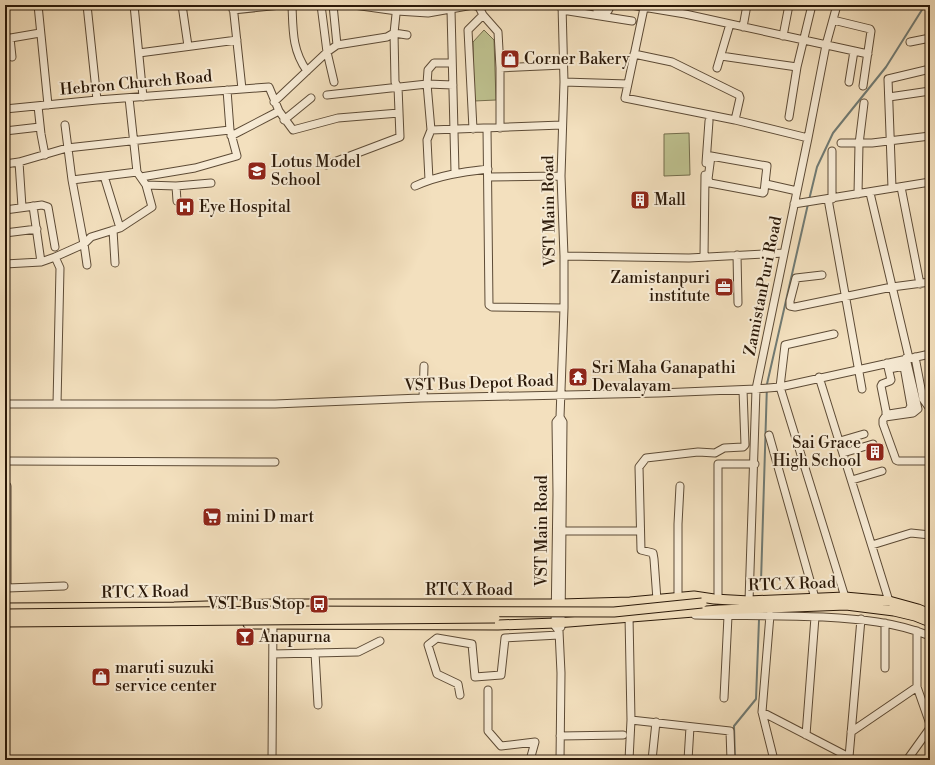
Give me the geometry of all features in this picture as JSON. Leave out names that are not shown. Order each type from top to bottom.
[{"type":"main road","name":"RTC X Road","points":[[5,608],[174,607],[274,604],[558,604],[657,600],[694,596],[750,601],[845,597],[889,601],[916,612],[930,622]]},
{"type":"main road","points":[[5,614],[288,611],[614,612],[702,603],[716,599]]},
{"type":"main road","name":"RTC X Road","points":[[5,625],[515,624],[559,628],[629,616],[846,605],[930,614]]},
{"type":"main road","name":"RTC X Road","points":[[5,622],[507,618],[515,624]]},
{"type":"street","points":[[38,5],[48,104]]},
{"type":"street","points":[[87,5],[97,100]]},
{"type":"street","points":[[134,5],[143,97]]},
{"type":"street","points":[[182,5],[188,46]]},
{"type":"street","points":[[242,89],[233,8],[281,5]]},
{"type":"street","points":[[292,5],[295,50],[300,62],[307,71]]},
{"type":"street","points":[[322,5],[327,52],[334,82]]},
{"type":"street","points":[[333,5],[337,45]]},
{"type":"street","points":[[354,5],[397,8],[428,13],[476,6],[498,32],[500,68],[500,128]]},
{"type":"street","points":[[428,5],[428,13]]},
{"type":"street","points":[[562,7],[605,12],[608,11],[611,5]]},
{"type":"street","points":[[631,5],[685,14],[868,54]]},
{"type":"street","points":[[743,27],[747,5]]},
{"type":"street","points":[[783,36],[789,5]]},
{"type":"street","points":[[789,117],[797,68],[812,5]]},
{"type":"street","name":"ZamistanPuri Road","points":[[750,601],[759,389],[784,253],[797,204],[797,191],[826,45],[837,5]]},
{"type":"street","points":[[562,7],[632,20]]},
{"type":"street","name":"VST Main Road","points":[[558,604],[562,531],[563,422],[560,417],[560,395],[564,308],[561,176],[564,82],[562,7]]},
{"type":"street","points":[[326,165],[400,137],[398,88],[395,82],[394,33],[397,8]]},
{"type":"street","points":[[644,8],[626,99],[735,120],[808,138]]},
{"type":"street","points":[[452,10],[452,64],[456,172]]},
{"type":"street","points":[[930,12],[930,54]]},
{"type":"street","points":[[473,129],[468,30],[483,14]]},
{"type":"street","points":[[833,20],[870,29],[871,31],[863,86]]},
{"type":"street","points":[[717,68],[730,24]]},
{"type":"street","points":[[12,57],[7,38],[40,33]]},
{"type":"street","points":[[399,113],[338,118],[293,130],[284,120],[274,102],[327,52],[337,45],[387,37],[394,33],[407,35]]},
{"type":"street","points":[[910,42],[930,38]]},
{"type":"street","points":[[139,53],[237,40]]},
{"type":"street","points":[[849,82],[854,52]]},
{"type":"street","points":[[634,54],[672,62],[739,96],[740,98],[735,120]]},
{"type":"street","points":[[721,56],[797,68]]},
{"type":"street","points":[[429,180],[427,140],[431,130],[427,84],[428,70],[434,63],[452,64]]},
{"type":"street","points":[[500,68],[563,65]]},
{"type":"street","points":[[892,188],[888,79],[930,69]]},
{"type":"street","points":[[564,82],[628,84]]},
{"type":"street","points":[[327,95],[427,84],[453,84]]},
{"type":"street","name":"Hebron Church Road","points":[[5,109],[48,104],[269,86],[274,102]]},
{"type":"street","points":[[72,180],[104,176],[139,175],[196,168],[237,156],[231,133],[227,90]]},
{"type":"street","points":[[889,97],[930,91]]},
{"type":"street","points":[[5,264],[41,262],[55,257],[84,244],[91,237],[116,229],[152,207],[146,185],[139,175],[130,98]]},
{"type":"street","points":[[284,120],[311,98]]},
{"type":"street","points":[[858,194],[859,144],[864,103]]},
{"type":"street","points":[[38,106],[45,155]]},
{"type":"street","points":[[5,164],[19,162],[67,148],[231,133],[279,110]]},
{"type":"street","points":[[704,257],[705,177],[709,121]]},
{"type":"street","points":[[65,125],[72,180],[87,265]]},
{"type":"street","points":[[431,130],[562,125]]},
{"type":"street","points":[[5,131],[40,127]]},
{"type":"street","points":[[487,128],[490,305],[492,307],[564,308]]},
{"type":"street","points":[[841,144],[859,144],[930,136]]},
{"type":"street","points":[[832,151],[830,199],[862,389]]},
{"type":"street","points":[[711,156],[767,166],[766,184],[764,192],[762,193],[710,183],[708,180],[711,156]]},
{"type":"street","points":[[19,162],[22,207]]},
{"type":"street","points":[[415,186],[456,172],[488,169]]},
{"type":"street","points":[[104,176],[116,229],[115,263]]},
{"type":"street","points":[[488,177],[561,176]]},
{"type":"street","points":[[797,204],[930,182]]},
{"type":"street","points":[[146,185],[176,186],[211,183]]},
{"type":"street","points":[[766,184],[797,191]]},
{"type":"street","points":[[176,186],[177,201]]},
{"type":"street","points":[[901,187],[920,284]]},
{"type":"street","points":[[870,193],[907,360],[919,407]]},
{"type":"street","points":[[5,210],[42,205],[48,207],[54,247]]},
{"type":"street","points":[[33,206],[41,262]]},
{"type":"street","points":[[5,233],[37,229]]},
{"type":"street","points":[[564,256],[738,257],[784,253]]},
{"type":"street","points":[[55,257],[60,268],[57,404]]},
{"type":"street","points":[[738,257],[738,302]]},
{"type":"street","points":[[822,275],[796,278],[790,306],[795,307],[892,287],[930,282]]},
{"type":"street","points":[[834,334],[784,345],[780,387],[845,597]]},
{"type":"street","name":"VST Bus Depot Road","points":[[5,404],[275,404],[423,398],[743,390],[780,387],[858,369],[888,366],[930,354]]},
{"type":"street","points":[[888,366],[891,380],[882,384],[881,386],[886,414],[908,411],[911,406],[907,360]]},
{"type":"street","points":[[907,360],[923,399],[928,407]]},
{"type":"street","points":[[423,398],[424,366]]},
{"type":"street","points":[[820,377],[889,601]]},
{"type":"street","points":[[657,600],[653,553],[641,550],[640,467],[646,458],[698,452],[715,454],[724,448],[743,447],[745,445],[743,390]]},
{"type":"street","points":[[928,407],[919,407],[913,413],[885,417],[883,418],[883,422],[896,460],[930,461]]},
{"type":"street","name":"VST Main Road","points":[[560,417],[556,422],[558,604],[561,673],[560,760]]},
{"type":"street","points":[[840,441],[864,434]]},
{"type":"street","points":[[769,435],[815,598]]},
{"type":"street","points":[[843,453],[873,444]]},
{"type":"street","points":[[5,461],[275,462]]},
{"type":"street","points":[[716,599],[718,464],[755,464]]},
{"type":"street","points":[[852,480],[882,471]]},
{"type":"street","points":[[7,486],[7,588],[64,586]]},
{"type":"street","points":[[678,598],[678,524],[680,486]]},
{"type":"street","points":[[562,531],[640,532]]},
{"type":"street","points":[[872,545],[911,533],[930,535]]},
{"type":"street","points":[[272,760],[274,604]]},
{"type":"street","points":[[688,612],[695,616],[770,615],[861,619],[885,623],[930,636]]},
{"type":"street","points":[[770,615],[762,712],[774,760]]},
{"type":"street","points":[[629,616],[631,720],[629,760]]},
{"type":"street","points":[[724,698],[728,616]]},
{"type":"street","points":[[806,735],[815,617]]},
{"type":"street","points":[[762,712],[849,759],[861,619]]},
{"type":"street","points":[[885,623],[885,668]]},
{"type":"street","points":[[460,695],[458,684],[437,674],[428,645],[437,638],[472,644],[475,677],[501,675],[505,638],[548,635],[559,628]]},
{"type":"street","points":[[917,631],[917,687],[930,724]]},
{"type":"street","points":[[273,654],[358,652],[380,640]]},
{"type":"street","points":[[315,653],[318,705]]},
{"type":"street","points":[[851,732],[917,687]]},
{"type":"street","points":[[488,690],[488,731],[501,746],[535,742],[530,760]]},
{"type":"street","points":[[631,720],[730,731],[731,760]]},
{"type":"street","points":[[652,760],[656,722]]},
{"type":"street","points":[[688,760],[690,726]]},
{"type":"street","points":[[907,760],[930,728]]},
{"type":"street","points":[[560,736],[623,735]]},
{"type":"green space","points":[[484,30],[494,40],[496,100],[474,101],[473,42]]},
{"type":"green space","points":[[689,133],[690,175],[664,176],[664,134]]},
{"type":"waterway","points":[[809,200],[817,167],[833,133],[886,67],[925,5]]},
{"type":"waterway","points":[[761,582],[767,384],[808,204]]},
{"type":"waterway","points":[[735,760],[734,726],[756,699],[759,620]]},
{"type":"place","name":"Corner Bakery","points":[[510,59]]},
{"type":"place","name":"Lotus Model School","points":[[257,171]]},
{"type":"place","name":"Mall","points":[[640,200]]},
{"type":"place","name":"Eye Hospital","points":[[185,207]]},
{"type":"place","name":"Zamistanpuri institute","points":[[724,287]]},
{"type":"place","name":"Sri Maha Ganapathi Devalayam","points":[[578,377]]},
{"type":"place","name":"Sai Grace High School","points":[[875,452]]},
{"type":"place","name":"mini D mart","points":[[212,517]]},
{"type":"place","name":"VST Bus Stop","points":[[319,604]]},
{"type":"place","name":"Anapurna","points":[[245,637]]},
{"type":"place","name":"maruti suzuki service center","points":[[101,677]]}]
